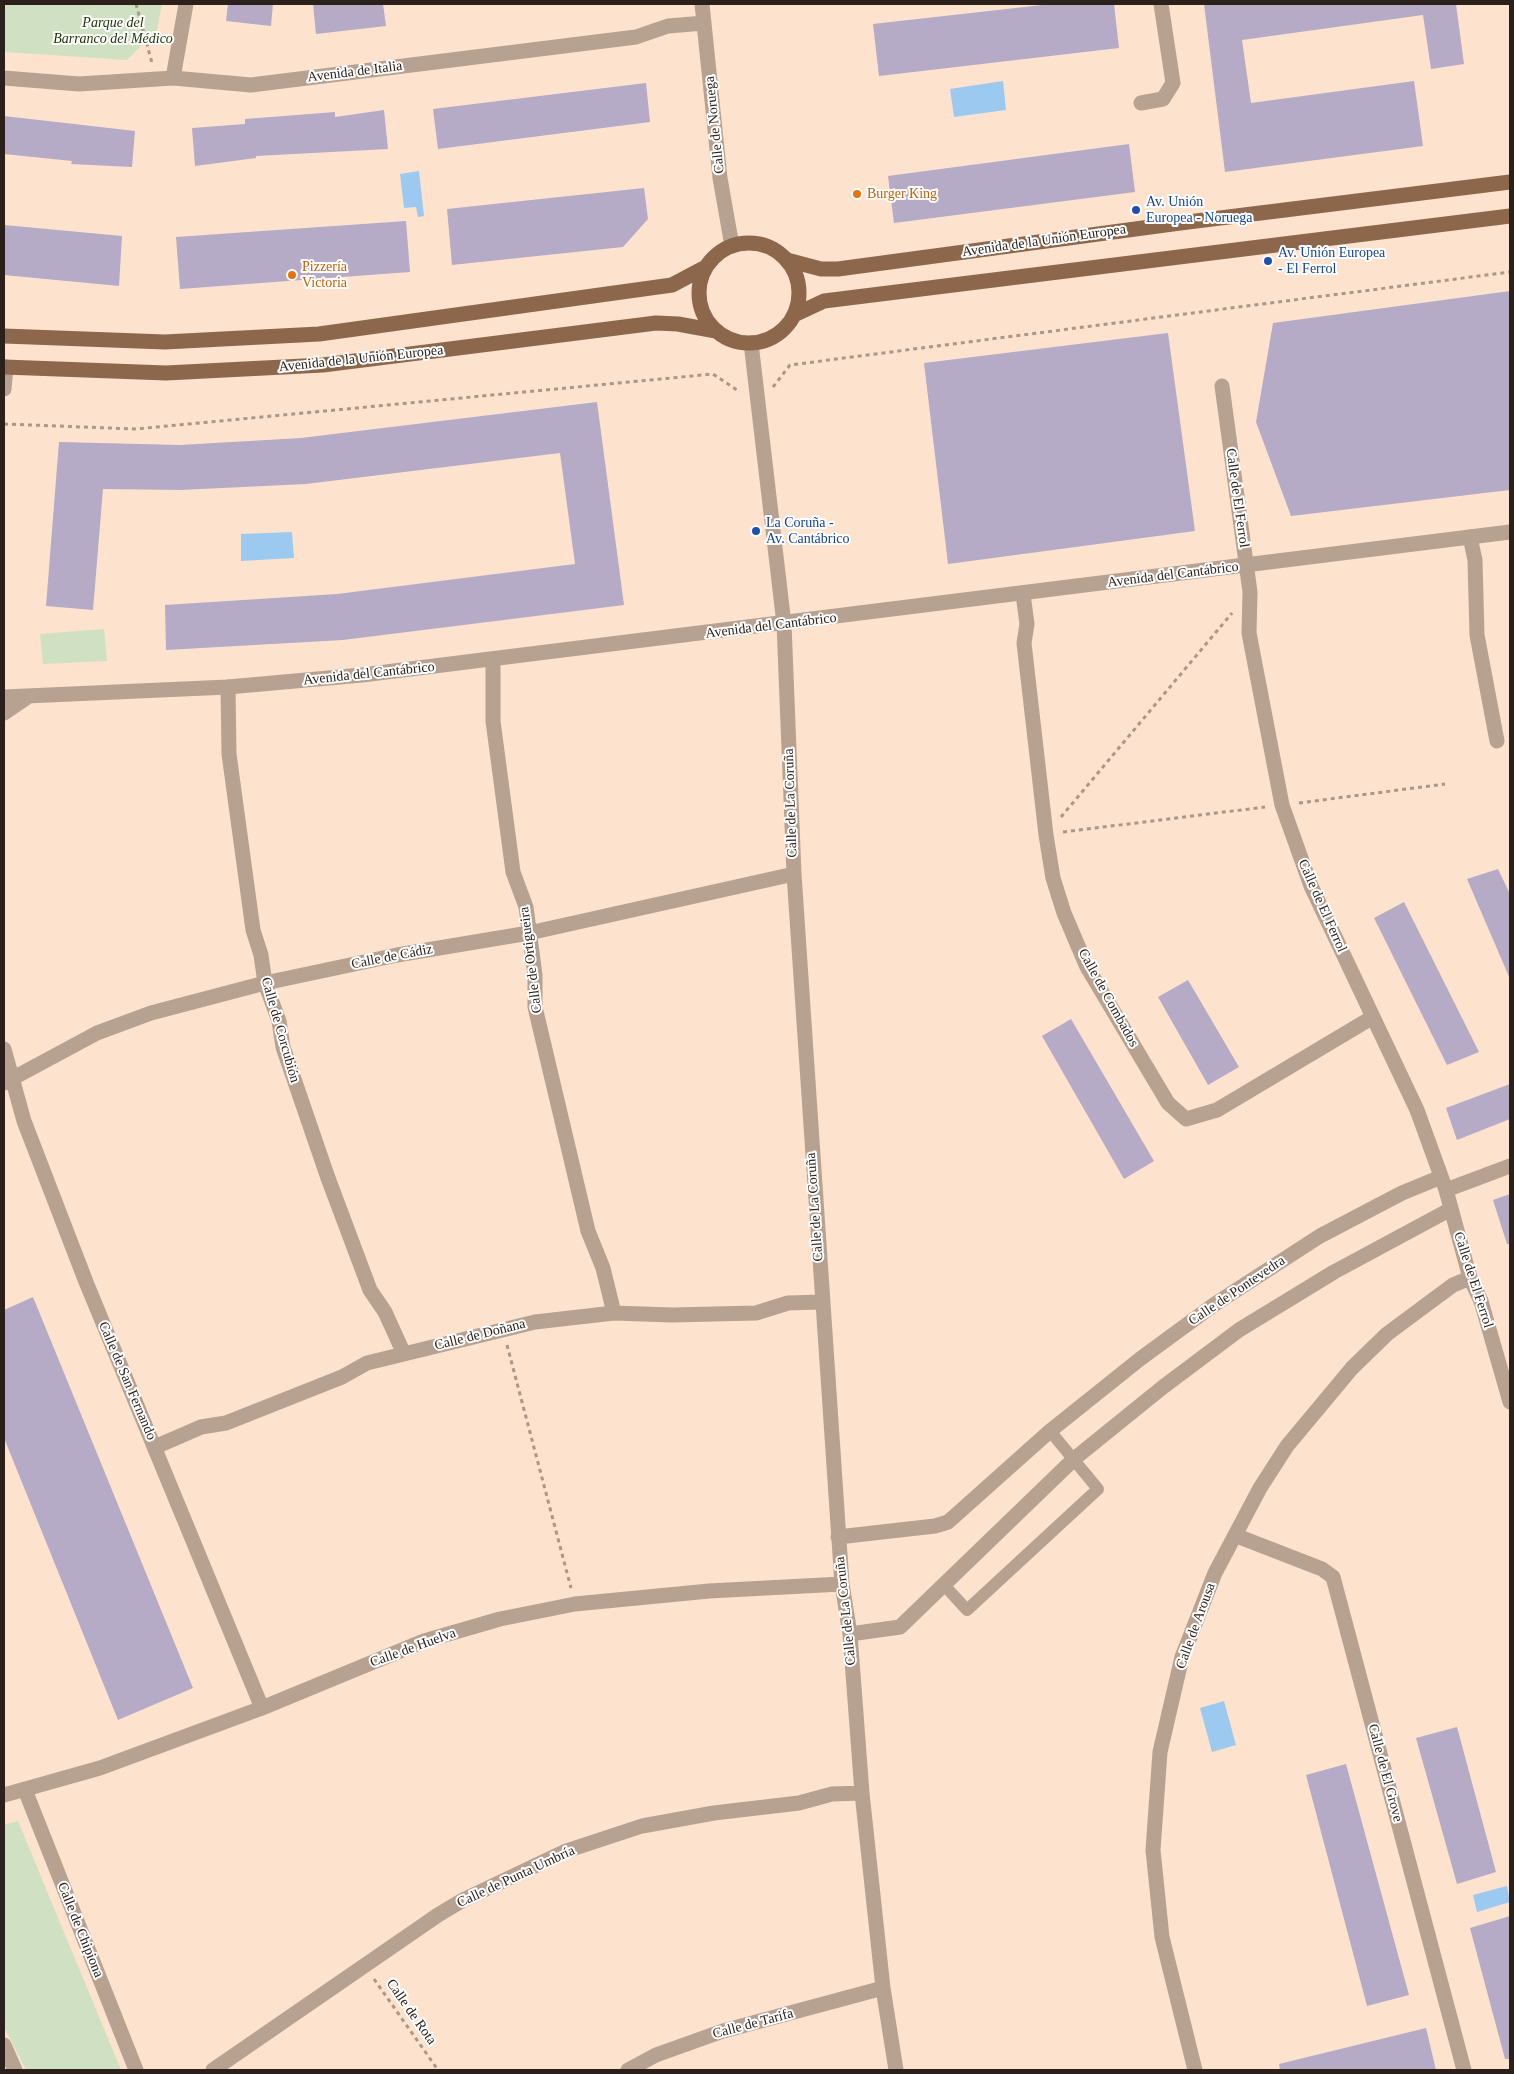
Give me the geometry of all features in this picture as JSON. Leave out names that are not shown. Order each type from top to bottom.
[{"type":"main road","name":"Avenida de la Unión Europea","points":[[787,260],[821,269],[838,269],[1180,223],[1510,182]]},
{"type":"main road","points":[[794,316],[824,301],[1510,216]]},
{"type":"main road","points":[[747,243],[762,244],[776,250],[787,260],[797,277],[799,297],[794,316],[784,330],[769,340],[751,343],[732,341],[716,331],[705,318],[700,301],[700,284],[706,267],[717,254],[732,246],[747,243]]},
{"type":"main road","name":"Avenida de la Unión Europea","points":[[4,336],[165,342],[319,334],[672,285],[706,267]]},
{"type":"main road","name":"Avenida de la Unión Europea","points":[[5,367],[166,373],[313,366],[656,323],[678,324],[716,331]]},
{"type":"street","points":[[173,78],[186,4]]},
{"type":"street","name":"Calle de Noruega","points":[[702,4],[720,178],[732,246]]},
{"type":"street","points":[[1142,103],[1163,99],[1173,83],[1161,4]]},
{"type":"street","name":"Avenida de Italia","points":[[4,78],[79,84],[173,78],[251,85],[636,37],[668,26],[704,23]]},
{"type":"street","name":"Calle de La Coruña","points":[[751,343],[784,624],[794,874],[838,1537],[842,1584],[850,1634],[862,1793],[883,1988],[896,2070]]},
{"type":"street","points":[[4,389],[5,367]]},
{"type":"street","name":"Calle de El Ferrol","points":[[1222,386],[1250,592],[1249,633],[1282,805],[1311,886],[1418,1110],[1451,1209],[1470,1278],[1481,1301],[1510,1402]]},
{"type":"street","name":"Avenida del Cantábrico","points":[[4,697],[228,687],[493,660],[1510,532]]},
{"type":"street","points":[[1470,537],[1475,560],[1477,635],[1497,741]]},
{"type":"street","name":"Calle de Combados","points":[[1023,594],[1027,624],[1024,643],[1046,834],[1054,878],[1064,913],[1087,967],[1168,1103],[1186,1119],[1217,1110],[1373,1018]]},
{"type":"street","name":"Calle de Ortigueira","points":[[493,660],[494,730],[513,872],[526,907],[530,933],[535,975],[535,1007],[588,1231],[604,1268],[614,1313]]},
{"type":"street","name":"Calle de Corcubión","points":[[228,687],[229,754],[253,930],[261,955],[265,983],[279,1021],[283,1047],[366,1281],[385,1312],[404,1354]]},
{"type":"street","points":[[4,713],[30,695]]},
{"type":"street","name":"Calle de Cádiz","points":[[7,1080],[106,1029],[151,1013],[265,983],[397,955],[530,933],[794,874]]},
{"type":"street","name":"Calle de San Fernando","points":[[4,1049],[7,1080],[86,1282],[262,1708]]},
{"type":"street","name":"Calle de Pontevedra","points":[[838,1537],[935,1526],[948,1522],[1050,1431],[1140,1359],[1223,1299],[1320,1236],[1402,1193],[1510,1166]]},
{"type":"street","points":[[850,1634],[900,1627],[1074,1459],[1163,1387],[1239,1330],[1334,1272],[1451,1209]]},
{"type":"street","name":"Calle de Arousa","points":[[1195,2070],[1162,1937],[1153,1850],[1160,1752],[1182,1657],[1215,1573],[1237,1536],[1260,1488],[1287,1446],[1352,1368],[1387,1334],[1453,1285],[1470,1278]]},
{"type":"street","name":"Calle de Doñana","points":[[155,1447],[201,1427],[226,1423],[342,1377],[368,1363],[535,1322],[614,1313],[672,1315],[756,1313],[788,1303],[821,1302]]},
{"type":"street","name":"Calle de El Grove","points":[[1237,1536],[1322,1569],[1333,1578],[1464,2070]]},
{"type":"street","name":"Calle de Huelva","points":[[4,1795],[100,1768],[262,1708],[424,1641],[500,1619],[575,1604],[708,1591],[842,1584]]},
{"type":"street","name":"Calle de Chipiona","points":[[24,1790],[136,2070]]},
{"type":"street","name":"Calle de Punta Umbría","points":[[213,2070],[463,1900],[566,1851],[642,1826],[714,1813],[799,1804],[832,1794],[862,1793]]},
{"type":"street","name":"Calle de Tarifa","points":[[628,2070],[656,2055],[723,2031],[883,1988]]},
{"type":"street","points":[[4,2045],[15,2070]]},
{"type":"lane","points":[[944,1585],[967,1610],[1098,1489],[1050,1431]]},
{"type":"path","points":[[136,4],[156,79]]},
{"type":"path","points":[[1046,834],[1250,592]]},
{"type":"path","points":[[1046,834],[1444,784]]},
{"type":"path","points":[[503,1330],[575,1604]]},
{"type":"path","name":"Calle de Rota","points":[[366,1967],[438,2070]]},
{"type":"green space","name":"Parque del Barranco del Médico","points":[[4,4],[162,4],[157,30],[127,60],[4,52]]},
{"type":"green space","points":[[104,629],[107,661],[43,664],[40,634]]},
{"type":"green space","points":[[18,1821],[121,2070],[26,2070],[4,2027],[4,1825]]},
{"type":"water","points":[[1003,81],[1006,110],[954,117],[950,89]]},
{"type":"water","points":[[419,171],[424,216],[418,217],[416,207],[404,208],[400,174]]},
{"type":"water","points":[[292,532],[294,558],[241,561],[241,534]]},
{"type":"water","points":[[1224,1701],[1236,1745],[1212,1752],[1200,1708]]},
{"type":"water","points":[[1507,1886],[1510,1902],[1477,1912],[1473,1895]]},
{"type":"building","points":[[228,4],[273,4],[271,26],[226,21]]},
{"type":"building","points":[[313,4],[383,4],[386,26],[316,34]]},
{"type":"building","points":[[1051,4],[1114,4],[1119,48],[879,76],[873,24]]},
{"type":"building","points":[[1204,4],[1456,4],[1464,64],[1431,69],[1423,15],[1242,40],[1251,103],[1414,81],[1423,146],[1225,172]]},
{"type":"building","points":[[646,83],[650,122],[438,149],[433,109]]},
{"type":"building","points":[[384,110],[388,149],[256,156],[256,158],[195,166],[192,128],[245,124],[245,119],[335,112],[335,117]]},
{"type":"building","points":[[4,116],[135,131],[132,167],[71,164],[72,161],[4,154]]},
{"type":"building","points":[[1129,144],[1135,192],[894,223],[888,176]]},
{"type":"building","points":[[644,188],[648,219],[623,247],[452,265],[447,209]]},
{"type":"building","points":[[406,221],[410,272],[180,289],[176,237]]},
{"type":"building","points":[[4,225],[122,236],[119,286],[4,275]]},
{"type":"building","points":[[1510,291],[1510,490],[1291,516],[1256,422],[1273,323]]},
{"type":"building","points":[[1168,333],[1195,531],[948,564],[924,363]]},
{"type":"building","points":[[597,402],[624,605],[343,640],[166,650],[165,605],[337,594],[575,564],[560,453],[306,484],[180,490],[103,489],[93,610],[46,606],[59,442],[180,445],[301,438]]},
{"type":"building","points":[[1498,869],[1510,894],[1510,979],[1467,879]]},
{"type":"building","points":[[1404,902],[1479,1052],[1447,1065],[1374,918]]},
{"type":"building","points":[[1188,980],[1239,1067],[1208,1085],[1158,997]]},
{"type":"building","points":[[1071,1019],[1154,1161],[1124,1179],[1042,1036]]},
{"type":"building","points":[[1510,1084],[1510,1119],[1457,1140],[1446,1108]]},
{"type":"building","points":[[1510,1194],[1510,1244],[1507,1244],[1493,1200]]},
{"type":"building","points":[[33,1297],[193,1688],[118,1720],[4,1438],[4,1310]]},
{"type":"building","points":[[1457,1727],[1496,1872],[1457,1884],[1416,1738]]},
{"type":"building","points":[[1346,1764],[1409,1995],[1367,2006],[1306,1775]]},
{"type":"building","points":[[1510,1916],[1510,2059],[1505,2059],[1470,1928]]},
{"type":"building","points":[[1426,2028],[1436,2070],[1280,2070],[1279,2064]]},
{"type":"place","name":"Burger King","points":[[857,194]]},
{"type":"place","name":"Av. Unión Europea - Noruega","points":[[1136,210]]},
{"type":"place","name":"Av. Unión Europea - El Ferrol","points":[[1268,261]]},
{"type":"place","name":"Pizzería Victoria","points":[[292,275]]},
{"type":"place","name":"La Coruña - Av. Cantábrico","points":[[756,531]]}]
